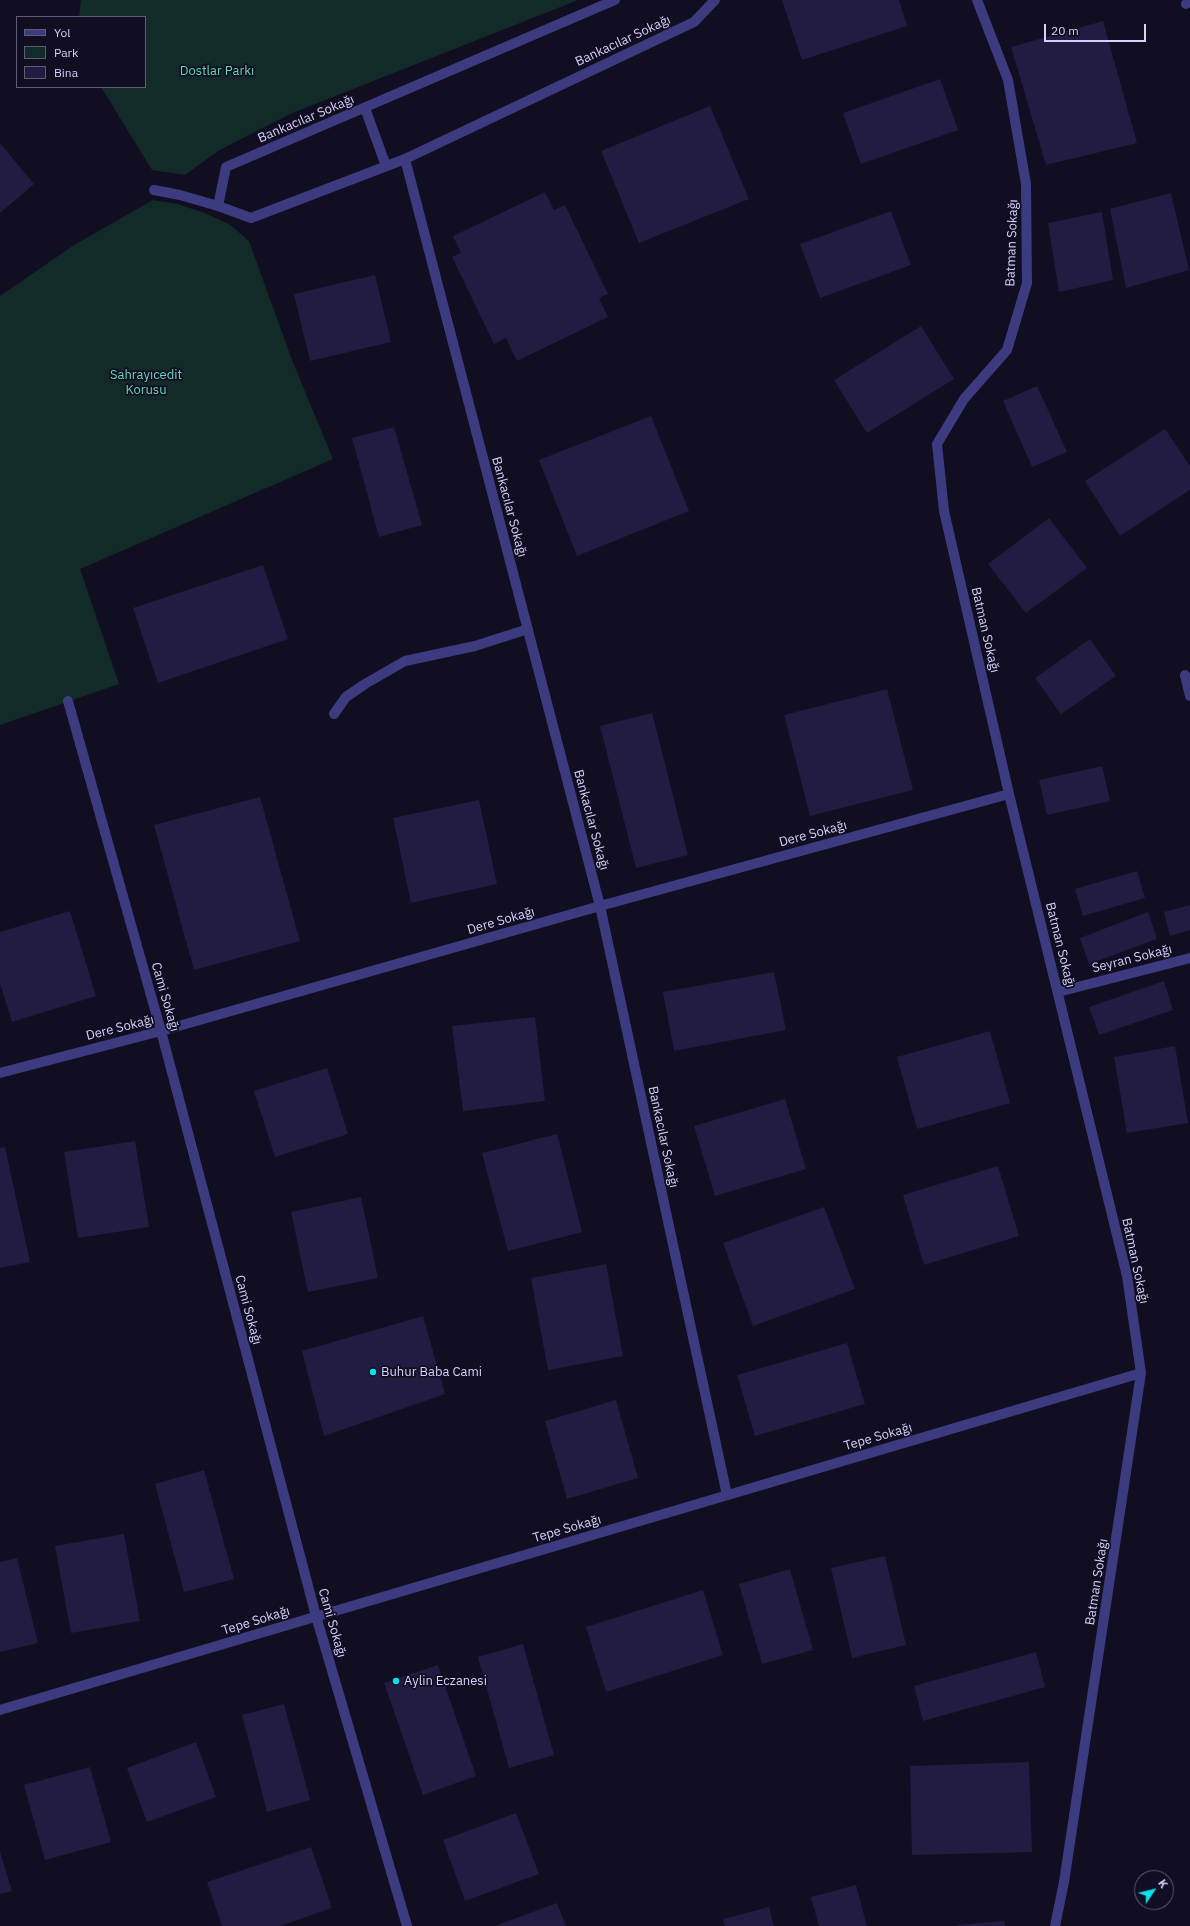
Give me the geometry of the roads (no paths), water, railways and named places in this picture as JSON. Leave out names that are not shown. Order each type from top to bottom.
[{"type":"street","name":"Bankacılar Sokağı","points":[[615,0],[226,167],[218,206],[251,218],[405,159],[694,22],[715,0]]},
{"type":"street","name":"Batman Sokağı","points":[[977,0],[1008,80],[1026,184],[1027,283],[1007,350],[964,399],[937,444],[944,511],[1009,794],[1127,1276],[1141,1373],[1064,1882],[1055,1926]]},
{"type":"street","points":[[365,108],[386,166]]},
{"type":"street","name":"Bankacılar Sokağı","points":[[405,159],[600,906],[727,1495]]},
{"type":"street","points":[[154,190],[180,195],[218,206]]},
{"type":"street","points":[[334,714],[346,697],[365,684],[405,661],[475,646],[528,629]]},
{"type":"street","points":[[1185,675],[1190,696]]},
{"type":"street","name":"Cami Sokağı","points":[[68,701],[161,1031],[316,1616],[407,1926]]},
{"type":"street","name":"Dere Sokağı","points":[[0,1073],[161,1031],[600,906],[1009,794]]},
{"type":"street","name":"Seyran Sokağı","points":[[1058,992],[1190,958]]},
{"type":"street","name":"Tepe Sokağı","points":[[0,1710],[1141,1373]]},
{"type":"place","name":"Buhur Baba Cami","points":[[373,1372]]},
{"type":"place","name":"Aylin Eczanesi","points":[[396,1681]]},
{"type":"park label","name":"Dostlar Parkı","points":[[217,71]]},
{"type":"park label","name":"Sahrayıcedit Korusu","points":[[146,382]]}]
